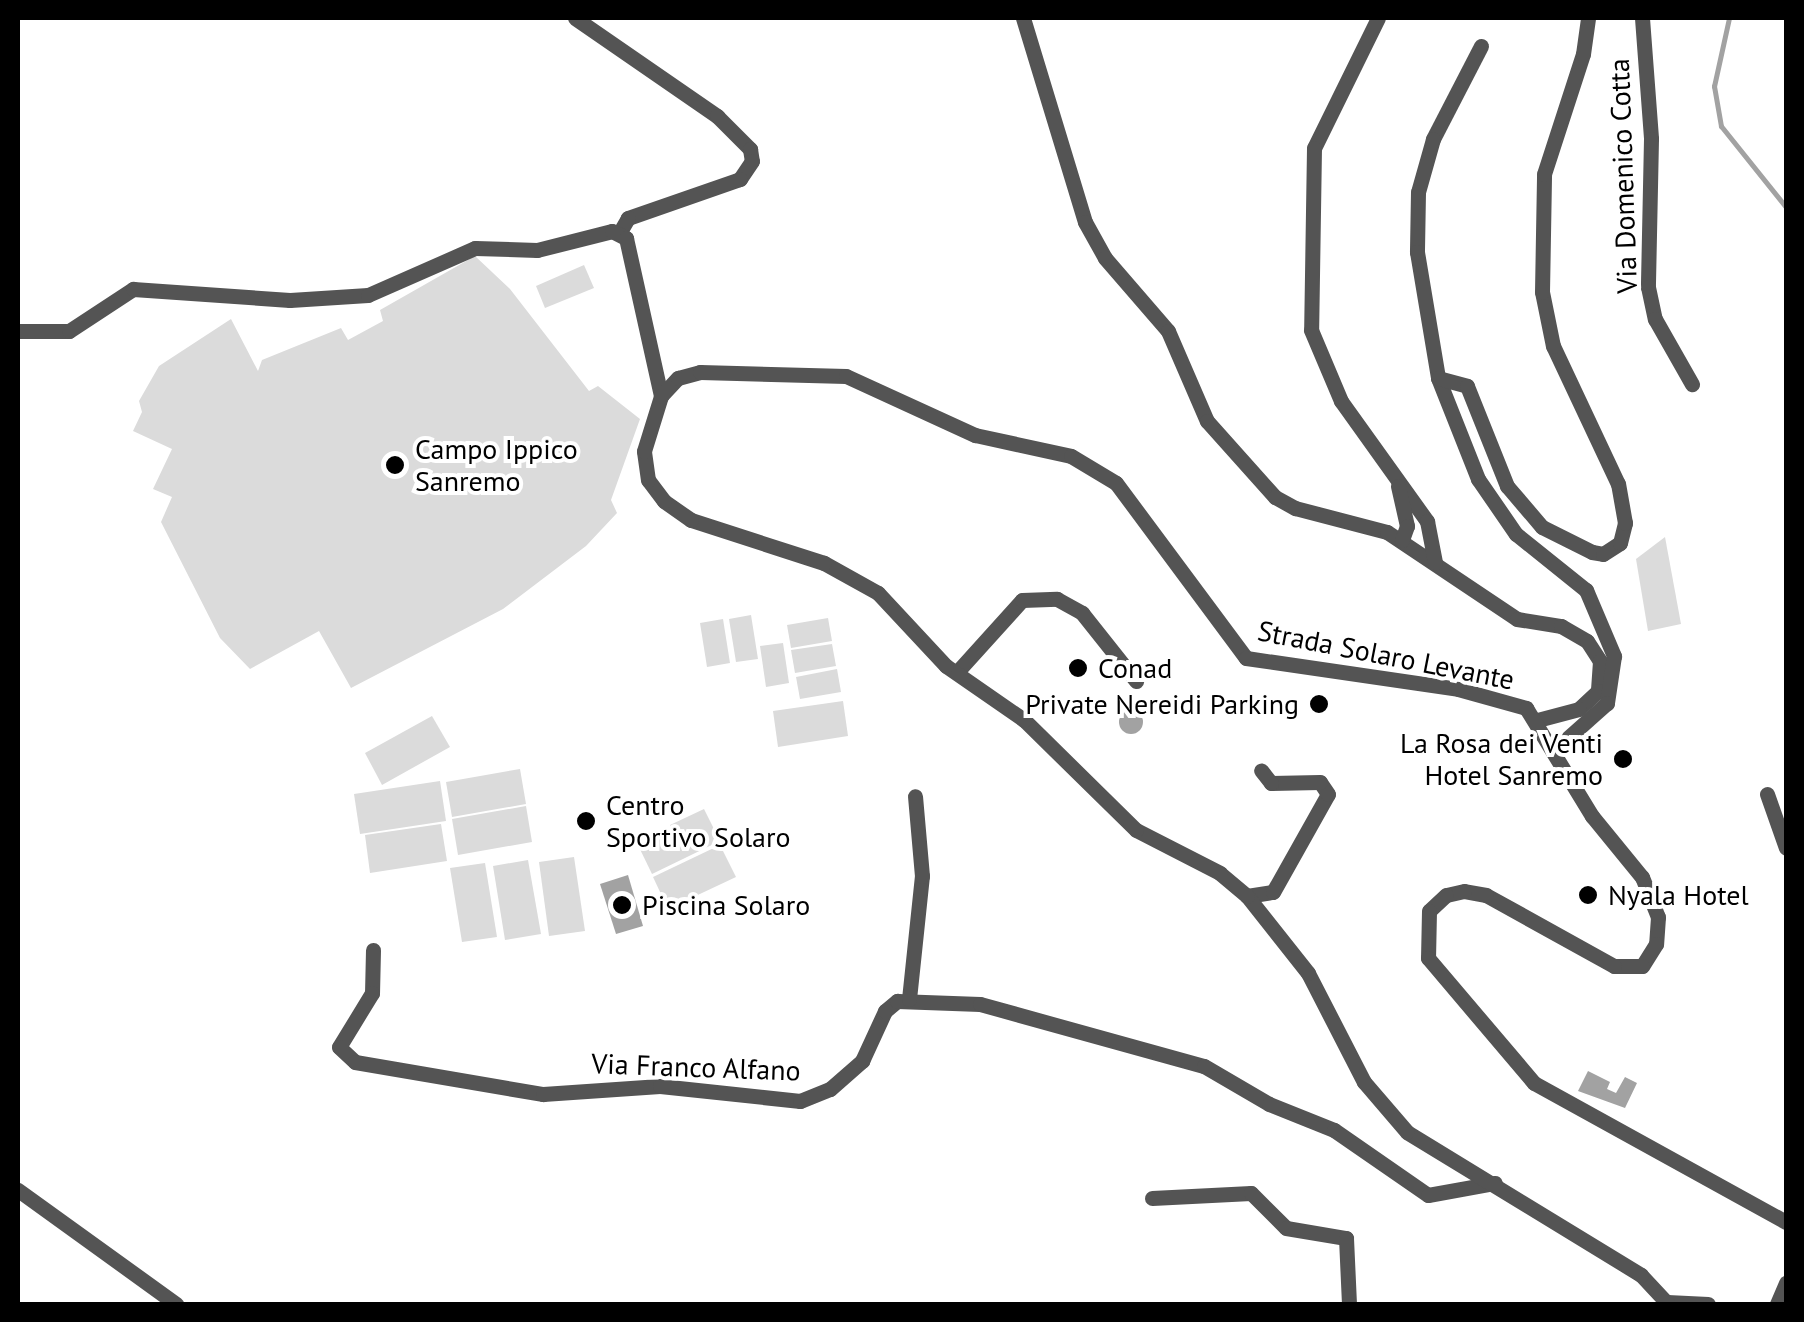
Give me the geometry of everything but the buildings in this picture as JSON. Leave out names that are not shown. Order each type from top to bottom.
[{"type":"street","points":[[575,18],[718,116],[750,149],[752,161],[740,179],[628,218],[620,232],[662,396],[644,451],[648,480],[664,502],[692,520],[824,563],[862,582],[958,672],[1024,720],[1136,830],[1220,873],[1247,896],[1308,973],[1386,1112],[1420,1141],[1641,1275],[1668,1303],[1708,1304]]},
{"type":"street","points":[[1024,18],[1085,222],[1105,258],[1168,331],[1207,421],[1274,497],[1402,540],[1517,619],[1562,626],[1587,641],[1600,661],[1598,691],[1579,709],[1537,720]]},
{"type":"street","points":[[1378,18],[1314,148],[1307,287],[1324,366],[1427,521],[1436,562]]},
{"type":"street","name":"Via Domenico Cotta","points":[[1438,378],[1467,386],[1507,486],[1542,527],[1592,552],[1603,554],[1620,543],[1625,524],[1618,484],[1553,346],[1542,292],[1544,174],[1583,54],[1588,18]]},
{"type":"street","name":"Via Domenico Cotta","points":[[1642,18],[1651,138],[1648,287],[1655,318],[1692,384]]},
{"type":"street","points":[[1481,46],[1433,139],[1418,192],[1417,252],[1438,378],[1478,479],[1516,534],[1586,590],[1614,656],[1607,702],[1553,751]]},
{"type":"street","points":[[18,330],[70,331],[133,289],[290,300],[368,295],[475,248],[537,250],[620,232]]},
{"type":"street","name":"Strada Solaro Levante","points":[[662,396],[678,378],[700,372],[846,376],[974,435],[1071,456],[1116,483],[1246,658],[1458,689],[1514,703],[1537,720],[1553,751],[1652,896],[1659,929],[1651,956],[1630,970],[1614,966],[1486,895],[1464,891],[1446,895],[1429,911],[1424,929],[1428,958],[1534,1083],[1786,1222]]},
{"type":"street","points":[[1398,482],[1407,526],[1402,540]]},
{"type":"street","points":[[958,672],[1022,600],[1057,600],[1082,613],[1136,680]]},
{"type":"street","points":[[1247,896],[1273,892],[1328,794],[1320,782],[1272,782],[1261,770]]},
{"type":"street","points":[[1766,794],[1786,848]]},
{"type":"street","points":[[916,796],[922,876],[909,1000],[1028,1014],[1187,1058],[1268,1104],[1334,1130],[1428,1195],[1495,1183]]},
{"type":"street","name":"Via Franco Alfano","points":[[373,950],[372,993],[339,1046],[343,1056],[543,1094],[660,1086],[800,1101],[830,1089],[852,1070],[885,1010],[909,1000]]},
{"type":"street","points":[[18,1190],[176,1304]]},
{"type":"street","points":[[1152,1198],[1250,1193],[1286,1228],[1331,1234],[1350,1243],[1349,1304]]},
{"type":"street","points":[[1778,1304],[1786,1283]]},
{"type":"shaded area","name":"Campo Ippico Sanremo","points":[[475,256],[510,289],[589,391],[598,386],[640,419],[611,500],[617,513],[586,546],[503,609],[351,688],[319,631],[250,669],[220,638],[161,522],[172,497],[153,489],[172,449],[133,431],[142,412],[139,401],[159,366],[231,319],[258,371],[262,360],[341,328],[348,340],[383,321],[380,310]]},
{"type":"shaded area","points":[[584,265],[594,288],[545,308],[536,286]]},
{"type":"shaded area","points":[[1665,537],[1681,624],[1648,631],[1636,559]]},
{"type":"shaded area","points":[[751,615],[758,659],[736,662],[729,619]]},
{"type":"shaded area","points":[[828,618],[832,641],[791,648],[787,625]]},
{"type":"shaded area","points":[[723,619],[730,663],[707,667],[700,623]]},
{"type":"shaded area","points":[[783,643],[789,683],[766,687],[760,646]]},
{"type":"shaded area","points":[[832,644],[836,666],[795,673],[791,650]]},
{"type":"shaded area","points":[[837,669],[841,692],[800,699],[796,677]]},
{"type":"shaded area","points":[[843,701],[848,736],[778,747],[773,711]]},
{"type":"shaded area","points":[[1131,710],[1143,722],[1131,734],[1119,722]]},
{"type":"shaded area","points":[[432,716],[450,747],[382,785],[365,753]]},
{"type":"shaded area","points":[[520,769],[526,804],[452,817],[446,782]]},
{"type":"shaded area","points":[[440,781],[446,821],[360,834],[354,794]]},
{"type":"shaded area","points":[[526,806],[532,842],[458,855],[452,819]]},
{"type":"shaded area","points":[[704,809],[720,841],[652,874],[636,841]]},
{"type":"shaded area","points":[[441,824],[447,861],[370,873],[365,835]]},
{"type":"shaded area","points":[[720,845],[736,877],[668,909],[653,877]]},
{"type":"shaded area","points":[[574,857],[585,931],[549,936],[539,862]]},
{"type":"shaded area","points":[[528,860],[541,934],[505,940],[493,866]]},
{"type":"shaded area","points":[[485,863],[497,937],[462,942],[450,868]]},
{"type":"shaded area","name":"Piscina Solaro","points":[[628,875],[643,926],[616,934],[600,884]]},
{"type":"shaded area","points":[[1588,1071],[1610,1082],[1607,1089],[1616,1093],[1625,1077],[1637,1083],[1625,1108],[1578,1091]]},
{"type":"waterway","points":[[1729,18],[1714,86],[1721,126],[1786,207]]},
{"type":"place","name":"Campo Ippico Sanremo","points":[[395,465]]},
{"type":"place","name":"Conad","points":[[1078,668]]},
{"type":"place","name":"Private Nereidi Parking","points":[[1319,704]]},
{"type":"place","name":"La Rosa dei Venti Hotel Sanremo","points":[[1623,759]]},
{"type":"place","name":"Centro Sportivo Solaro","points":[[586,821]]},
{"type":"place","name":"Nyala Hotel","points":[[1588,895]]},
{"type":"place","name":"Piscina Solaro","points":[[622,905]]}]
